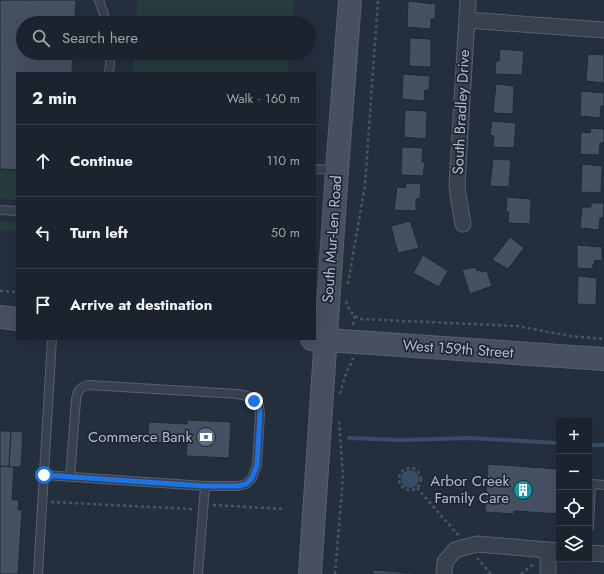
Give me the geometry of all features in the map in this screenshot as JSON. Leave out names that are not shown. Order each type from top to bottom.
[{"type":"main road","name":"South Mur-Len Road","points":[[310,574],[319,339],[337,170],[350,0]]},
{"type":"main road","points":[[0,317],[16,319]]},
{"type":"main road","name":"West 159th Street","points":[[319,339],[604,359]]},
{"type":"street","name":"South Bradley Drive","points":[[463,224],[457,185],[468,0]]},
{"type":"street","points":[[467,20],[604,30]]},
{"type":"street","points":[[444,574],[445,562],[455,550],[477,544],[554,551],[548,574]]},
{"type":"street","points":[[592,553],[604,554]]},
{"type":"lane","points":[[99,0],[105,16]]},
{"type":"lane","points":[[109,72],[110,60]]},
{"type":"lane","points":[[316,169],[337,170]]},
{"type":"lane","points":[[0,210],[16,211]]},
{"type":"lane","points":[[38,574],[52,340]]},
{"type":"lane","points":[[44,475],[70,477],[204,486],[238,486],[246,484],[252,478],[257,465],[260,414],[259,406],[247,396],[238,394],[88,385],[84,386],[79,389],[77,393],[70,477]]},
{"type":"lane","points":[[589,526],[591,484],[604,485]]},
{"type":"lane","points":[[198,574],[204,486]]},
{"type":"path","points":[[347,290],[365,185],[378,0]]},
{"type":"path","points":[[0,291],[16,292]]},
{"type":"path","points":[[346,298],[350,315],[360,319],[517,326],[570,336],[604,339]]},
{"type":"path","points":[[353,325],[355,316]]},
{"type":"path","points":[[340,396],[345,375],[353,361],[354,355]]},
{"type":"path","points":[[335,574],[343,477],[339,419]]},
{"type":"path","points":[[414,468],[420,473],[421,482],[417,488],[406,490],[401,486],[399,479],[401,472],[405,469],[414,468]]},
{"type":"path","points":[[417,488],[491,574]]},
{"type":"path","points":[[42,502],[203,510],[212,510],[212,504],[285,509]]},
{"type":"green space","points":[[137,0],[294,0],[293,16],[136,16]]},
{"type":"green space","points":[[134,60],[290,60],[287,72],[133,72]]},
{"type":"green space","points":[[0,169],[16,170],[16,200],[0,199]]},
{"type":"green space","points":[[0,221],[16,222],[16,231],[0,230]]},
{"type":"water","points":[[410,470],[416,473],[419,479],[416,485],[410,488],[404,485],[401,479],[404,473]]},
{"type":"building","points":[[0,0],[76,0],[75,16],[16,16],[16,60],[73,60],[72,72],[16,72],[16,170],[0,169]]},
{"type":"building","points":[[408,1],[436,4],[435,19],[431,19],[431,29],[407,27]]},
{"type":"building","points":[[410,38],[431,39],[431,67],[409,66]]},
{"type":"building","points":[[500,49],[524,51],[522,75],[495,74],[496,61],[499,61]]},
{"type":"building","points":[[588,54],[604,55],[604,83],[586,81]]},
{"type":"building","points":[[403,74],[430,76],[429,90],[425,90],[424,101],[402,99]]},
{"type":"building","points":[[496,84],[514,86],[513,114],[493,113]]},
{"type":"building","points":[[581,91],[604,93],[604,106],[601,106],[600,118],[580,116]]},
{"type":"building","points":[[405,110],[427,111],[426,139],[404,137]]},
{"type":"building","points":[[492,121],[516,123],[514,148],[493,147],[494,136],[490,135]]},
{"type":"building","points":[[591,128],[604,129],[604,143],[600,143],[599,155],[580,154],[581,132],[590,133]]},
{"type":"building","points":[[402,147],[423,148],[422,162],[425,162],[423,176],[401,175]]},
{"type":"building","points":[[493,159],[511,160],[509,187],[490,186]]},
{"type":"building","points":[[582,164],[602,166],[601,193],[581,192]]},
{"type":"building","points":[[406,183],[421,184],[420,199],[416,199],[416,211],[394,210],[397,187],[405,188]]},
{"type":"building","points":[[507,197],[531,199],[530,224],[508,223],[509,212],[506,212]]},
{"type":"building","points":[[591,203],[604,203],[603,218],[600,218],[599,230],[580,228],[582,207],[591,207]]},
{"type":"building","points":[[410,221],[419,248],[398,253],[391,226]]},
{"type":"building","points":[[510,237],[524,248],[508,269],[492,260]]},
{"type":"building","points":[[577,245],[602,247],[602,261],[595,260],[593,269],[577,268]]},
{"type":"building","points":[[423,255],[448,271],[439,287],[413,273]]},
{"type":"building","points":[[476,267],[477,271],[487,271],[492,286],[470,294],[462,270]]},
{"type":"building","points":[[578,276],[597,278],[596,305],[577,304]]},
{"type":"building","points":[[187,420],[231,422],[229,458],[186,456],[187,444],[147,442],[149,422],[187,424]]},
{"type":"building","points":[[0,431],[11,431],[9,467],[0,466]]},
{"type":"building","points":[[11,431],[23,432],[21,467],[9,467]]},
{"type":"building","name":"Arbor Creek Family Care","points":[[488,464],[556,469],[556,514],[514,511],[514,514],[485,512]]},
{"type":"building","points":[[0,466],[14,467],[12,500],[19,500],[18,510],[22,510],[18,574],[0,574]]},
{"type":"building","points":[[373,570],[413,573],[413,574],[373,574]]},
{"type":"waterway","points":[[349,438],[402,440],[469,438],[556,443]]},
{"type":"waterway","points":[[592,445],[604,445]]},
{"type":"place","name":"Commerce Bank","points":[[206,437]]},
{"type":"place","name":"Arbor Creek Family Care","points":[[523,490]]},
{"type":"route","points":[[44,475],[204,486],[238,486],[246,484],[252,478],[257,465],[260,414],[259,406],[254,401]]}]
